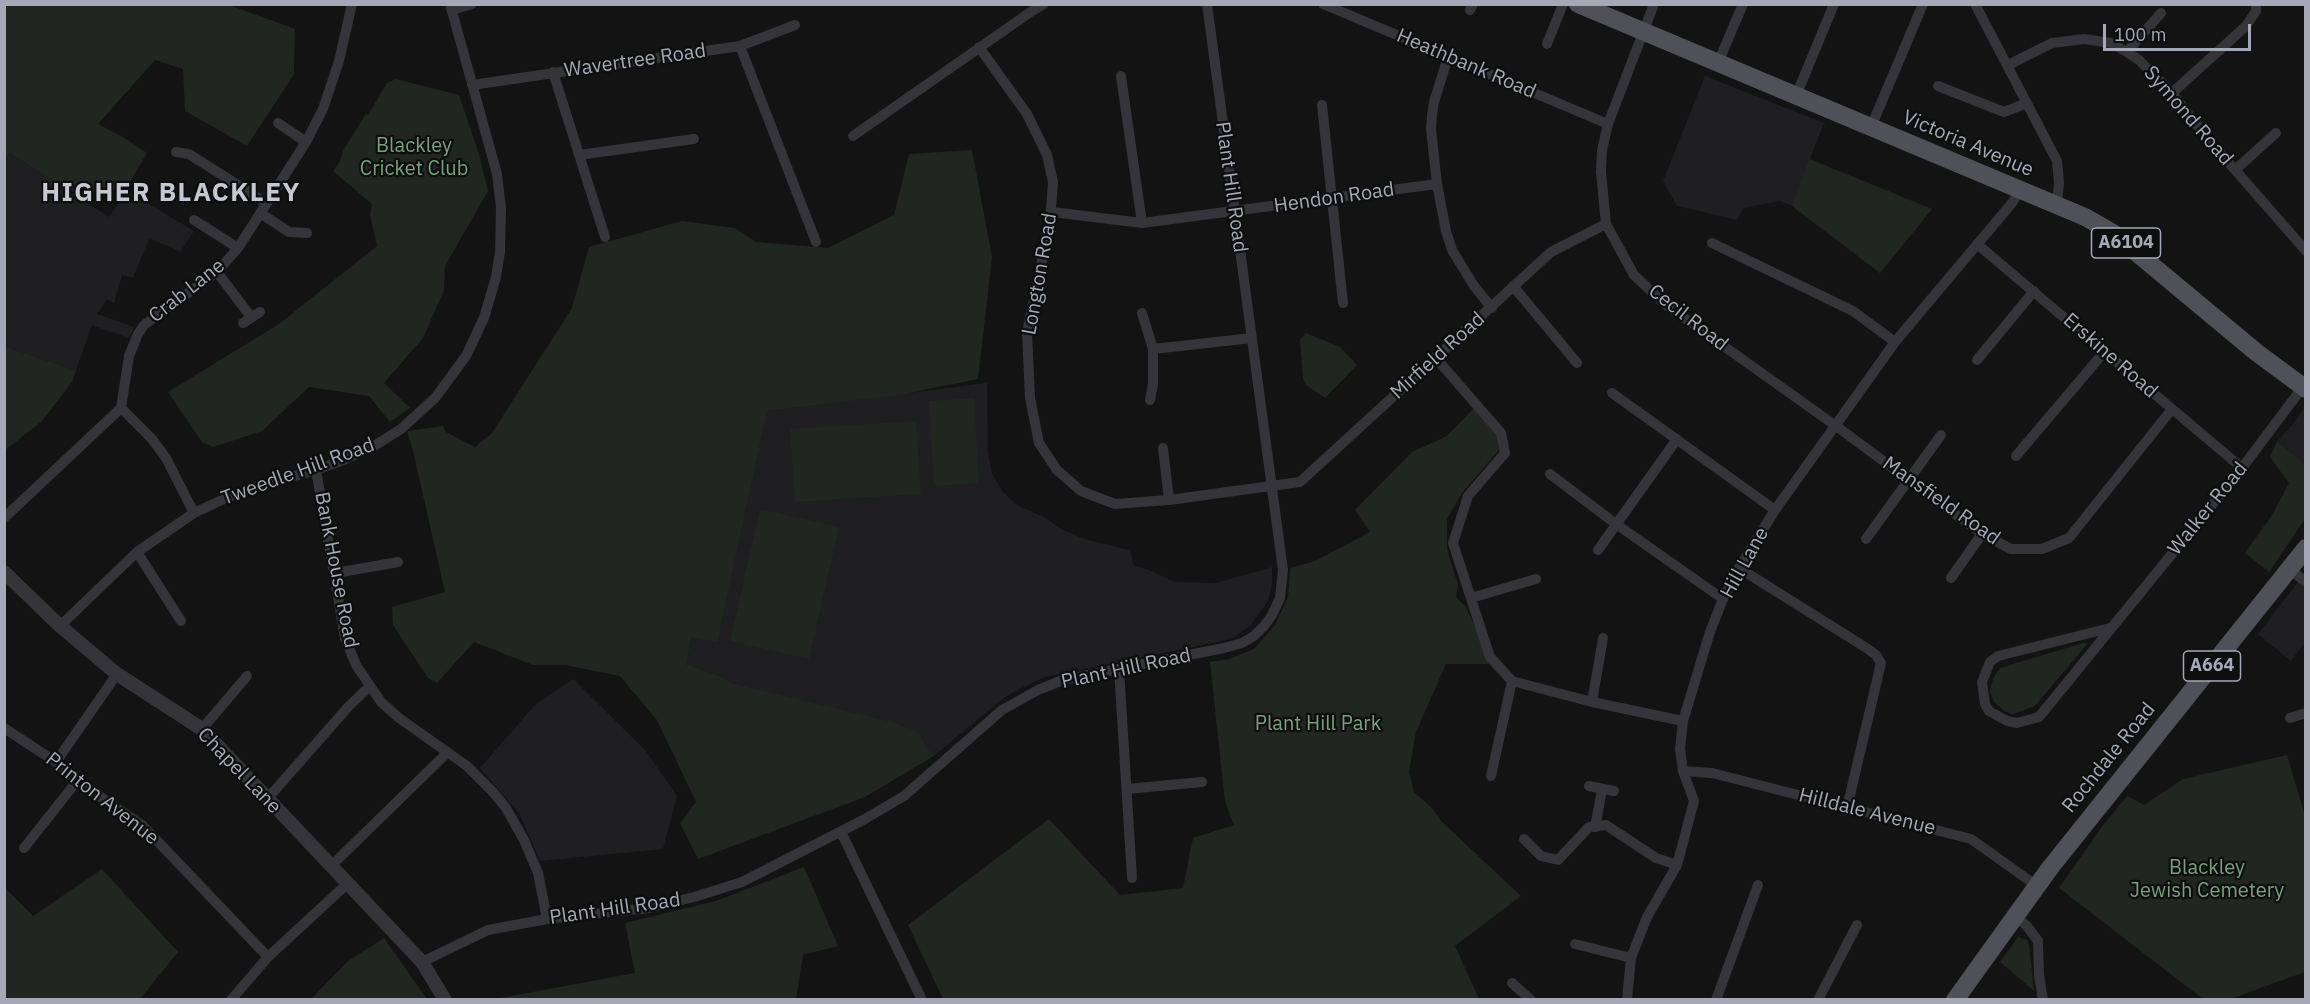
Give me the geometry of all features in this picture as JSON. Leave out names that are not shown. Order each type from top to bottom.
[{"type":"main road","name":"Victoria Avenue","points":[[1578,4],[2085,217],[2113,233],[2256,352],[2305,389]]},
{"type":"main road","name":"Rochdale Road","points":[[1955,999],[2037,886],[2306,548]]},
{"type":"street","name":"Crab Lane","points":[[121,408],[129,356],[144,325],[217,272],[238,249],[306,142],[323,109],[339,61],[352,4]]},
{"type":"street","points":[[451,7],[472,4]]},
{"type":"street","points":[[853,136],[1044,4]]},
{"type":"street","name":"Plant Hill Road","points":[[422,962],[488,930],[547,919],[649,908],[742,882],[841,832],[904,796],[1002,710],[1020,699],[1063,680],[1234,646],[1254,636],[1264,625],[1280,598],[1283,570],[1207,4]]},
{"type":"street","name":"Heathbank Road","points":[[1323,4],[1608,124]]},
{"type":"street","points":[[1547,44],[1563,4]]},
{"type":"street","name":"Cecil Road","points":[[1654,4],[1608,124],[1601,161],[1606,224],[1634,275],[1666,305],[1836,426]]},
{"type":"street","points":[[1718,63],[1743,4]]},
{"type":"street","points":[[1796,96],[1834,4]]},
{"type":"street","points":[[1871,127],[1923,4]]},
{"type":"street","points":[[1975,4],[2057,161],[2059,182],[2057,205]]},
{"type":"street","points":[[2172,93],[2246,26],[2256,11],[2256,4]]},
{"type":"street","name":"Tweedle Hill Road","points":[[60,626],[137,552],[194,513],[262,484],[316,470],[374,447],[412,421],[454,375],[472,345],[484,318],[496,277],[500,252],[501,208],[497,174],[451,7]]},
{"type":"street","points":[[2127,52],[2161,13]]},
{"type":"street","name":"Wavertree Road","points":[[472,85],[740,46],[795,25]]},
{"type":"street","name":"Symond Road","points":[[2008,64],[2052,43],[2084,39],[2111,43],[2127,52],[2139,60],[2172,93],[2306,251]]},
{"type":"street","points":[[740,46],[816,242]]},
{"type":"street","name":"Longton Road","points":[[979,47],[1027,114],[1047,155],[1053,182],[1052,212],[1027,332],[1030,398],[1039,443],[1057,470],[1081,491],[1115,504],[1271,487]]},
{"type":"street","points":[[1448,57],[1434,102],[1431,122],[1437,184],[1452,250],[1474,286],[1492,308]]},
{"type":"street","points":[[553,72],[605,237]]},
{"type":"street","points":[[1121,76],[1142,223]]},
{"type":"street","points":[[1938,86],[2000,111],[2010,112],[2027,103]]},
{"type":"street","points":[[1322,105],[1343,303]]},
{"type":"street","points":[[278,123],[306,142]]},
{"type":"street","points":[[2235,170],[2276,133]]},
{"type":"street","points":[[579,155],[694,139]]},
{"type":"street","points":[[176,152],[189,153],[266,203]]},
{"type":"street","name":"Hendon Road","points":[[1052,212],[1142,223],[1437,184]]},
{"type":"street","name":"Hill Lane","points":[[1626,999],[1631,958],[1647,917],[1677,865],[1694,801],[1683,771],[1680,749],[1683,722],[1710,632],[1739,568],[1775,510],[1895,342],[2012,203],[2020,190]]},
{"type":"street","points":[[260,213],[289,232],[307,233]]},
{"type":"street","points":[[194,220],[238,249]]},
{"type":"street","name":"Mirfield Road","points":[[1271,487],[1300,482],[1551,252],[1606,224]]},
{"type":"street","points":[[1712,243],[1853,311],[1895,342]]},
{"type":"street","name":"Erskine Road","points":[[1977,244],[2242,468]]},
{"type":"street","points":[[217,272],[251,317]]},
{"type":"street","points":[[1513,286],[1577,363]]},
{"type":"street","points":[[1977,360],[2034,291]]},
{"type":"street","points":[[1142,313],[1154,350],[1150,400]]},
{"type":"street","points":[[1154,350],[1252,338]]},
{"type":"street","points":[[2016,456],[2104,351]]},
{"type":"street","points":[[1435,357],[1501,433],[1505,453],[1468,496],[1453,543],[1490,657],[1512,681],[1683,722]]},
{"type":"street","name":"Walker Road","points":[[2110,628],[1998,657],[1990,662],[1982,681],[1984,704],[1989,711],[2017,723],[2039,717],[2305,389]]},
{"type":"street","points":[[1612,393],[1775,510]]},
{"type":"street","points":[[4,518],[121,408],[152,439],[166,458],[194,513]]},
{"type":"street","name":"Mansfield Road","points":[[1836,426],[1982,534],[2011,549],[2042,549],[2069,538],[2172,409]]},
{"type":"street","points":[[1866,539],[1941,435]]},
{"type":"street","points":[[1598,550],[1677,439]]},
{"type":"street","points":[[1163,448],[1168,500]]},
{"type":"street","name":"Bank House Road","points":[[316,470],[336,573],[345,638],[356,665],[381,702],[399,718],[478,776],[512,817],[538,873],[547,919]]},
{"type":"street","points":[[1550,474],[1616,524],[1724,599]]},
{"type":"street","points":[[1950,578],[1982,534]]},
{"type":"street","points":[[137,552],[181,621]]},
{"type":"street","points":[[336,573],[398,562]]},
{"type":"street","points":[[1739,568],[1868,648],[1881,663],[1847,808]]},
{"type":"street","points":[[2289,569],[2306,582]]},
{"type":"street","name":"Chapel Lane","points":[[4,572],[60,626],[117,674],[202,729],[422,962],[445,999]]},
{"type":"street","points":[[1471,598],[1536,579]]},
{"type":"street","points":[[1592,702],[1603,638]]},
{"type":"street","points":[[1119,669],[1132,878]]},
{"type":"street","points":[[56,762],[117,674]]},
{"type":"street","points":[[202,729],[246,676]]},
{"type":"street","points":[[1491,776],[1512,681]]},
{"type":"street","points":[[268,798],[349,706],[370,686]]},
{"type":"street","points":[[2290,718],[2306,713]]},
{"type":"street","name":"Printon Avenue","points":[[4,728],[56,762],[77,781],[143,826],[268,957]]},
{"type":"street","points":[[331,866],[447,753]]},
{"type":"street","name":"Hilldale Avenue","points":[[1683,771],[1712,773],[1971,839],[2037,886]]},
{"type":"street","points":[[24,848],[77,781]]},
{"type":"street","points":[[1127,789],[1202,782]]},
{"type":"street","points":[[1589,786],[1608,790],[1595,827]]},
{"type":"street","points":[[1524,839],[1541,856],[1558,860],[1589,827],[1606,825],[1656,858],[1677,865]]},
{"type":"street","points":[[841,832],[922,999]]},
{"type":"street","points":[[231,999],[268,957],[348,883]]},
{"type":"street","points":[[1716,999],[1758,885]]},
{"type":"street","points":[[2015,916],[2038,941],[2039,975],[2043,999]]},
{"type":"street","points":[[1818,999],[1857,925]]},
{"type":"street","points":[[1575,944],[1631,958]]},
{"type":"street","points":[[1512,983],[1531,999]]},
{"type":"shaded area","points":[[1705,76],[1824,123],[1810,159],[1932,209],[1880,273],[1792,206],[1780,201],[1743,208],[1737,220],[1677,206],[1663,181]]},
{"type":"shaded area","points":[[10,153],[109,217],[127,191],[194,231],[180,252],[149,239],[133,278],[122,275],[114,303],[107,299],[97,314],[134,327],[129,338],[92,325],[72,382],[42,421],[5,450],[4,158]]},
{"type":"shaded area","points":[[987,383],[988,452],[992,473],[1002,491],[1017,505],[1084,539],[1130,550],[1134,566],[1147,569],[1175,582],[1216,583],[1272,567],[1272,584],[1268,601],[1251,625],[1236,636],[1223,641],[1045,677],[1013,692],[1000,701],[934,756],[925,745],[919,732],[731,683],[723,677],[686,664],[692,637],[635,435],[767,411]]},
{"type":"shaded area","points":[[2305,407],[2305,464],[2277,441]]},
{"type":"shaded area","points":[[2305,573],[2305,642],[2291,661],[2258,634]]},
{"type":"shaded area","points":[[573,679],[645,750],[677,796],[663,849],[540,861],[519,813],[480,768],[535,705]]},
{"type":"green space","points":[[5,4],[229,5],[295,29],[294,74],[247,146],[185,111],[183,69],[155,60],[98,124],[147,153],[125,190],[70,192],[10,153],[5,158]]},
{"type":"green space","name":"Blackley Cricket Club","points":[[396,79],[459,95],[479,154],[488,191],[445,266],[444,290],[423,338],[384,383],[410,408],[390,422],[369,396],[309,387],[262,431],[213,447],[202,442],[168,392],[279,324],[377,246],[370,214],[372,204],[333,171],[344,149],[387,83]]},
{"type":"green space","points":[[972,150],[992,257],[978,379],[899,395],[767,411],[717,642],[692,637],[686,664],[723,677],[731,683],[892,722],[919,732],[925,745],[934,756],[865,797],[698,859],[680,823],[696,802],[657,720],[620,676],[565,665],[533,665],[474,642],[437,683],[428,678],[393,625],[392,607],[445,592],[407,431],[443,426],[446,432],[475,447],[492,433],[572,308],[589,247],[682,221],[735,228],[756,242],[828,248],[894,215],[909,154]]},
{"type":"green space","points":[[1809,159],[1932,209],[1880,273],[1792,206]]},
{"type":"green space","points":[[1306,333],[1340,347],[1357,365],[1325,398],[1306,385],[1303,378],[1300,340]]},
{"type":"green space","points":[[5,345],[76,371],[72,382],[42,421],[5,450]]},
{"type":"green space","points":[[974,398],[979,483],[934,486],[929,401]]},
{"type":"green space","name":"Plant Hill Park","points":[[1474,408],[1496,433],[1499,450],[1462,493],[1447,519],[1447,549],[1458,585],[1456,597],[1466,607],[1492,664],[1446,664],[1416,732],[1409,772],[1414,792],[1433,809],[1441,821],[1521,896],[1455,946],[1479,999],[943,999],[908,925],[1049,819],[1120,895],[1183,888],[1193,838],[1234,825],[1225,802],[1210,662],[1229,659],[1254,649],[1275,625],[1288,597],[1290,568],[1315,561],[1370,532],[1355,510],[1412,452],[1447,436]]},
{"type":"green space","points":[[916,421],[921,494],[795,502],[790,429]]},
{"type":"green space","points":[[2277,441],[2305,464],[2305,519],[2269,572],[2245,553],[2272,515],[2289,483],[2270,457]]},
{"type":"green space","points":[[760,509],[839,527],[809,659],[730,641]]},
{"type":"green space","points":[[2088,643],[2035,706],[2013,714],[2004,711],[1994,702],[1990,691],[1993,679],[2000,668]]},
{"type":"green space","name":"Blackley Jewish Cemetery","points":[[2287,755],[2305,816],[2305,972],[2230,999],[2203,999],[2059,888],[2101,828],[2127,796],[2144,805],[2183,779]]},
{"type":"green space","points":[[804,867],[838,946],[803,955],[796,999],[495,999],[635,973],[625,923],[716,901]]},
{"type":"green space","points":[[102,869],[178,952],[140,999],[5,999],[5,888],[33,916]]},
{"type":"green space","points":[[2018,937],[2027,940],[2029,944],[2034,991],[2000,962]]},
{"type":"green space","points":[[384,938],[427,999],[311,999],[348,961]]},
{"type":"district","name":"HIGHER BLACKLEY","points":[[171,193]]}]
